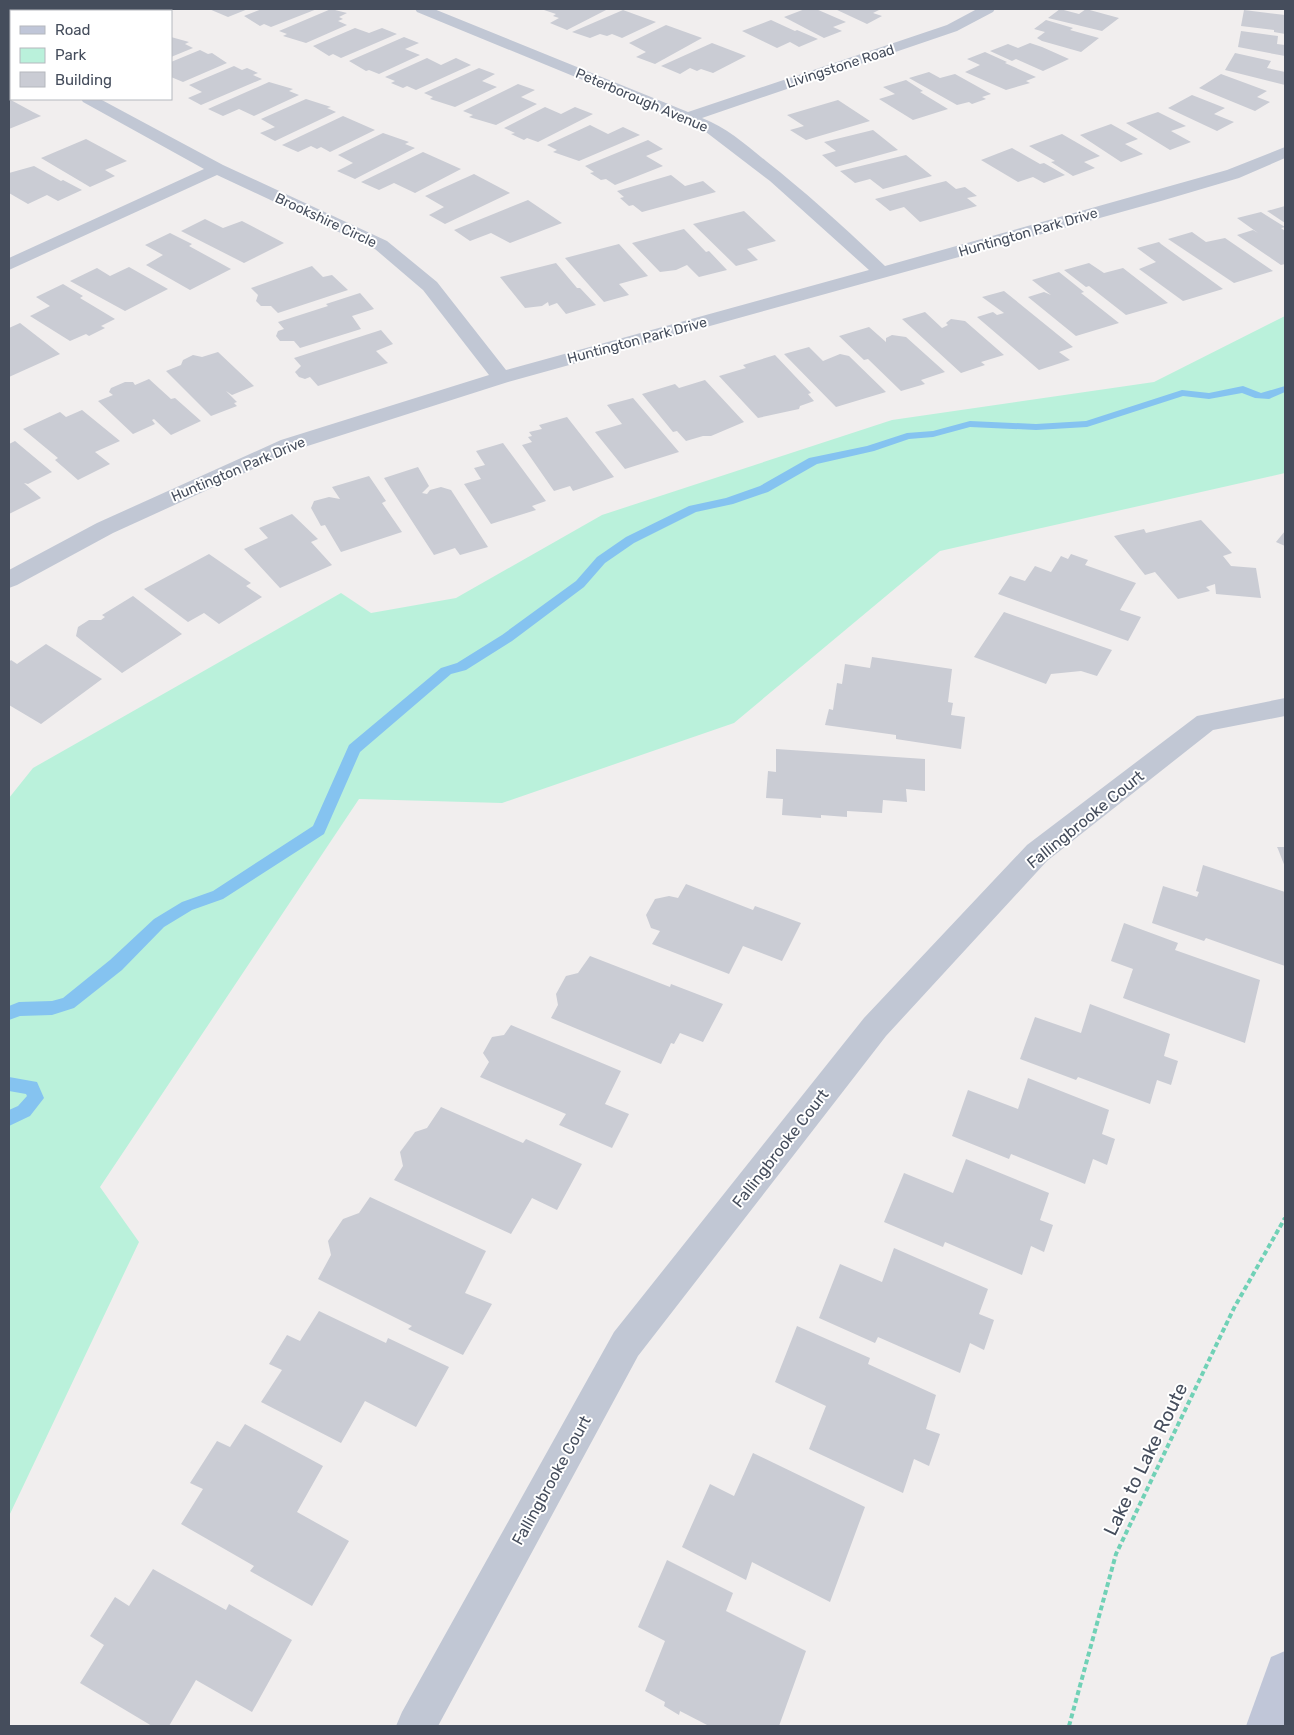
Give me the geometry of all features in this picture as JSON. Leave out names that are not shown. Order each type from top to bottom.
[{"type":"main road","points":[[1266,1726],[1285,1671]]},
{"type":"street","name":"Peterborough Avenue","points":[[422,9],[689,116],[708,126],[738,146],[882,273]]},
{"type":"street","name":"Livingstone Road","points":[[689,116],[952,28],[988,9]]},
{"type":"street","name":"Brookshire Circle","points":[[91,100],[216,169],[381,245],[430,286],[501,378]]},
{"type":"street","name":"Huntington Park Drive","points":[[9,580],[105,528],[288,445],[501,378],[1014,238],[1224,176],[1285,152]]},
{"type":"street","points":[[9,265],[216,169]]},
{"type":"street","name":"Fallingbrooke Court","points":[[416,1726],[626,1344],[874,1026],[1045,848],[1206,722],[1285,707]]},
{"type":"path","name":"Lake to Lake Route","points":[[1069,1726],[1116,1554],[1234,1308],[1285,1218]]},
{"type":"green space","points":[[1285,316],[1285,473],[940,551],[734,723],[502,803],[359,799],[100,1187],[139,1242],[9,1516],[9,798],[33,768],[341,593],[371,613],[456,598],[602,515],[892,420],[1154,382]]},
{"type":"building","points":[[9,9],[40,9],[10,10],[9,22]]},
{"type":"building","points":[[64,9],[114,9],[112,10],[62,10]]},
{"type":"building","points":[[209,9],[248,9],[228,17]]},
{"type":"building","points":[[262,9],[317,9],[271,27],[264,24],[260,26],[244,16]]},
{"type":"building","points":[[331,9],[347,13],[339,17],[343,19],[338,21],[347,25],[306,43],[283,36],[287,34],[279,31]]},
{"type":"building","points":[[608,9],[567,30],[550,23],[559,18],[553,16],[556,14],[544,10]]},
{"type":"building","points":[[805,9],[816,9],[846,22],[833,27],[842,31],[824,38],[784,17]]},
{"type":"building","points":[[835,9],[881,9],[873,13],[882,16],[867,24]]},
{"type":"building","points":[[1060,9],[1079,14],[1086,9],[1119,18],[1102,31],[1048,18]]},
{"type":"building","points":[[623,10],[656,22],[622,38],[612,34],[607,36],[600,34],[590,38],[572,32]]},
{"type":"building","points":[[1244,10],[1285,15],[1285,34],[1274,32],[1274,30],[1241,26]]},
{"type":"building","points":[[771,20],[818,39],[799,47],[790,42],[777,48],[742,31]]},
{"type":"building","points":[[1046,20],[1073,28],[1070,30],[1099,38],[1081,52],[1042,41],[1037,38],[1045,32],[1034,29]]},
{"type":"building","points":[[666,25],[702,38],[655,64],[636,57],[646,52],[629,43]]},
{"type":"building","points":[[355,28],[369,33],[382,28],[397,34],[341,58],[333,54],[329,56],[313,46]]},
{"type":"building","points":[[1241,31],[1278,36],[1277,44],[1285,45],[1285,56],[1238,47]]},
{"type":"building","points":[[172,37],[189,42],[185,44],[193,48],[172,57]]},
{"type":"building","points":[[404,37],[419,43],[405,49],[420,55],[379,74],[369,70],[366,71],[349,61]]},
{"type":"building","points":[[712,43],[746,56],[713,73],[690,68],[680,74],[661,66]]},
{"type":"building","points":[[1030,43],[1069,59],[1043,71],[1016,59],[1012,61],[990,51],[1008,44],[1018,48]]},
{"type":"building","points":[[200,50],[208,54],[212,53],[227,63],[183,82],[172,77],[172,62]]},
{"type":"building","points":[[985,52],[1036,77],[1026,81],[1030,83],[1006,90],[965,72],[980,65],[967,59]]},
{"type":"building","points":[[1235,53],[1271,61],[1267,68],[1285,72],[1285,85],[1225,70]]},
{"type":"building","points":[[427,58],[441,65],[456,58],[471,65],[416,90],[407,86],[403,88],[391,83],[395,81],[385,77]]},
{"type":"building","points":[[234,66],[242,70],[247,68],[258,73],[253,75],[262,79],[201,105],[188,98],[202,92],[189,85]]},
{"type":"building","points":[[479,68],[495,74],[482,81],[497,87],[455,107],[430,99],[433,97],[424,93]]},
{"type":"building","points":[[929,72],[940,78],[955,74],[991,94],[982,97],[986,99],[972,104],[969,102],[957,105],[909,78]]},
{"type":"building","points":[[1221,74],[1267,91],[1257,97],[1270,102],[1255,111],[1199,88]]},
{"type":"building","points":[[906,80],[923,91],[920,92],[948,109],[913,120],[879,99],[895,94],[883,87]]},
{"type":"building","points":[[269,82],[293,89],[289,91],[299,95],[254,116],[239,109],[223,116],[208,109]]},
{"type":"building","points":[[518,84],[535,90],[521,97],[537,104],[496,125],[469,117],[473,115],[463,111]]},
{"type":"building","points":[[1192,95],[1225,108],[1214,114],[1234,122],[1217,131],[1168,108]]},
{"type":"building","points":[[9,99],[41,116],[9,129]]},
{"type":"building","points":[[306,99],[331,107],[327,108],[336,112],[275,141],[260,133],[275,127],[261,119]]},
{"type":"building","points":[[838,100],[870,121],[806,140],[790,130],[804,126],[787,115]]},
{"type":"building","points":[[545,107],[561,114],[575,107],[593,114],[538,142],[527,138],[524,140],[511,134],[515,133],[504,128]]},
{"type":"building","points":[[1158,112],[1186,126],[1171,131],[1191,142],[1170,150],[1126,123]]},
{"type":"building","points":[[343,116],[375,130],[330,152],[321,147],[317,149],[311,146],[298,152],[282,145]]},
{"type":"building","points":[[1111,124],[1138,139],[1125,144],[1143,154],[1121,162],[1080,135]]},
{"type":"building","points":[[590,125],[608,134],[623,127],[640,135],[579,161],[553,152],[557,150],[547,145]]},
{"type":"building","points":[[873,130],[898,150],[836,167],[822,155],[836,151],[824,142]]},
{"type":"building","points":[[383,133],[409,142],[405,144],[415,148],[355,179],[337,171],[353,163],[338,155]]},
{"type":"building","points":[[1062,134],[1100,156],[1084,162],[1095,168],[1073,176],[1051,162],[1055,161],[1029,146]]},
{"type":"building","points":[[86,139],[127,161],[105,170],[115,176],[90,187],[41,158]]},
{"type":"building","points":[[648,140],[663,149],[646,156],[663,166],[615,185],[606,179],[601,180],[590,173],[594,172],[585,166]]},
{"type":"building","points":[[1012,148],[1040,164],[1044,163],[1065,175],[1044,183],[1033,177],[1018,182],[981,160]]},
{"type":"building","points":[[423,152],[461,169],[415,193],[394,183],[379,190],[361,182]]},
{"type":"building","points":[[906,155],[932,176],[883,189],[870,179],[855,183],[840,171]]},
{"type":"building","points":[[34,166],[82,190],[58,201],[47,195],[28,204],[9,193],[9,173]]},
{"type":"building","points":[[474,174],[510,193],[445,224],[429,215],[444,207],[425,196]]},
{"type":"building","points":[[671,175],[685,186],[703,181],[716,192],[642,212],[633,205],[629,206],[620,198],[624,197],[617,191]]},
{"type":"building","points":[[946,181],[956,189],[965,187],[977,196],[967,198],[977,206],[920,222],[904,207],[890,211],[875,199]]},
{"type":"building","points":[[528,200],[562,223],[510,243],[491,233],[470,241],[454,230]]},
{"type":"building","points":[[1285,206],[1285,223],[1267,211]]},
{"type":"building","points":[[744,211],[776,241],[747,249],[758,260],[736,266],[693,224]]},
{"type":"building","points":[[1261,212],[1285,227],[1281,228],[1285,231],[1285,264],[1281,265],[1237,235],[1253,230],[1258,233],[1237,218]]},
{"type":"building","points":[[205,219],[223,228],[242,221],[284,243],[244,263],[181,231]]},
{"type":"building","points":[[684,229],[727,270],[699,277],[687,265],[676,270],[660,272],[632,243]]},
{"type":"building","points":[[1192,232],[1206,242],[1225,238],[1273,271],[1234,283],[1168,239]]},
{"type":"building","points":[[170,233],[192,244],[189,246],[231,269],[190,290],[146,265],[163,255],[145,245]]},
{"type":"building","points":[[1159,242],[1223,289],[1183,301],[1139,269],[1156,262],[1137,248]]},
{"type":"building","points":[[619,244],[648,276],[619,284],[629,295],[604,302],[565,258]]},
{"type":"building","points":[[556,263],[577,288],[580,288],[596,305],[566,314],[557,303],[549,306],[548,302],[542,306],[525,308],[500,277]]},
{"type":"building","points":[[1089,263],[1104,273],[1123,268],[1168,303],[1126,315],[1089,286],[1086,287],[1064,270]]},
{"type":"building","points":[[312,266],[323,277],[332,275],[348,290],[278,313],[271,306],[261,306],[256,301],[258,295],[251,288]]},
{"type":"building","points":[[129,267],[168,289],[125,311],[70,281],[97,268],[110,276]]},
{"type":"building","points":[[1059,272],[1084,292],[1081,293],[1119,323],[1076,336],[1028,297],[1044,292],[1051,295],[1032,280]]},
{"type":"building","points":[[63,284],[83,296],[80,298],[115,319],[101,326],[105,328],[89,336],[86,334],[70,341],[30,316],[50,306],[36,297]]},
{"type":"building","points":[[1004,291],[1073,347],[1059,352],[1070,360],[1039,370],[977,317],[993,312],[997,315],[1004,313],[982,297]]},
{"type":"building","points":[[360,293],[374,309],[352,316],[361,329],[300,348],[294,341],[280,341],[276,336],[278,331],[284,329],[278,322],[328,306],[326,304]]},
{"type":"building","points":[[925,312],[942,328],[948,325],[946,323],[951,319],[965,321],[1004,355],[981,362],[985,365],[961,373],[902,319]]},
{"type":"building","points":[[20,323],[60,354],[9,377],[9,328]]},
{"type":"building","points":[[869,327],[886,342],[886,338],[892,335],[906,337],[945,372],[921,380],[925,384],[901,391],[868,359],[864,360],[839,336]]},
{"type":"building","points":[[381,330],[393,344],[376,351],[388,363],[318,386],[310,377],[305,379],[299,377],[295,372],[301,366],[294,358]]},
{"type":"building","points":[[809,347],[823,361],[840,354],[849,356],[886,392],[836,407],[784,354]]},
{"type":"building","points":[[218,352],[254,386],[232,395],[226,391],[237,402],[234,403],[237,406],[211,416],[166,371],[181,365],[183,360],[193,355],[202,357]]},
{"type":"building","points":[[775,355],[811,393],[808,394],[814,401],[800,406],[799,409],[758,418],[719,376],[746,368],[743,365]]},
{"type":"building","points":[[149,379],[171,399],[175,398],[201,421],[171,435],[154,419],[152,420],[155,424],[133,434],[98,401],[113,395],[109,392],[111,388],[125,382],[133,382],[135,385]]},
{"type":"building","points":[[705,380],[744,422],[711,436],[703,436],[686,441],[677,431],[673,432],[642,394],[675,384],[679,388]]},
{"type":"building","points":[[633,398],[679,452],[625,469],[595,432],[622,424],[607,405]]},
{"type":"building","points":[[82,410],[120,441],[95,452],[110,464],[78,480],[55,460],[58,458],[23,429],[60,412],[66,417]]},
{"type":"building","points":[[567,417],[614,477],[573,491],[570,486],[554,491],[522,445],[532,442],[528,437],[532,436],[529,432],[542,429],[539,425]]},
{"type":"building","points":[[15,441],[52,472],[28,484],[24,483],[41,498],[9,514],[9,444]]},
{"type":"building","points":[[503,443],[546,501],[532,506],[536,510],[491,524],[464,484],[481,479],[474,468],[485,465],[476,451]]},
{"type":"building","points":[[418,467],[429,486],[422,493],[427,494],[430,490],[441,487],[451,490],[488,547],[460,555],[455,548],[434,555],[384,478]]},
{"type":"building","points":[[369,476],[386,501],[382,503],[402,532],[341,552],[325,525],[321,526],[311,508],[314,501],[329,497],[340,499],[332,487]]},
{"type":"building","points":[[292,514],[318,539],[311,542],[332,565],[280,588],[244,549],[268,538],[259,528]]},
{"type":"building","points":[[1201,520],[1232,553],[1223,556],[1231,566],[1256,568],[1261,598],[1216,594],[1215,584],[1206,587],[1210,591],[1178,599],[1155,572],[1145,575],[1114,536],[1144,529],[1146,533]]},
{"type":"building","points":[[1285,531],[1285,546],[1276,542]]},
{"type":"building","points":[[209,554],[251,583],[246,586],[262,597],[219,624],[204,613],[188,622],[144,589]]},
{"type":"building","points":[[1071,554],[1088,560],[1085,565],[1136,583],[1120,610],[1141,617],[1128,641],[998,594],[1010,576],[1025,581],[1035,566],[1051,572],[1061,556],[1068,559]]},
{"type":"building","points":[[133,596],[182,634],[122,673],[76,636],[78,627],[89,620],[101,620],[105,617],[102,615]]},
{"type":"building","points":[[1004,612],[1112,650],[1097,676],[1081,671],[1051,674],[1046,684],[974,657]]},
{"type":"building","points":[[46,644],[102,679],[41,724],[9,705],[9,662],[11,660],[17,664]]},
{"type":"building","points":[[872,657],[952,669],[948,702],[953,703],[951,715],[965,717],[961,749],[896,739],[896,735],[825,725],[829,709],[833,710],[837,683],[842,684],[845,664],[870,668]]},
{"type":"building","points":[[776,749],[925,759],[925,791],[906,789],[907,802],[883,800],[882,813],[847,811],[847,817],[821,815],[821,818],[782,815],[783,799],[766,798],[768,771],[776,772]]},
{"type":"building","points":[[1277,847],[1285,847],[1285,867],[1278,849]]},
{"type":"building","points":[[1203,865],[1285,892],[1285,966],[1206,938],[1204,941],[1152,923],[1163,886],[1197,897],[1199,892],[1196,891]]},
{"type":"building","points":[[686,884],[753,910],[755,906],[801,923],[782,961],[743,946],[729,974],[652,944],[660,931],[651,928],[646,915],[655,899],[669,896],[678,898]]},
{"type":"building","points":[[1124,923],[1178,943],[1175,950],[1260,980],[1245,1043],[1123,998],[1133,969],[1111,961]]},
{"type":"building","points":[[590,956],[670,987],[671,984],[723,1004],[703,1042],[680,1033],[674,1044],[671,1043],[661,1064],[551,1018],[558,1005],[556,994],[566,976],[578,973]]},
{"type":"building","points":[[1090,1004],[1170,1034],[1164,1056],[1178,1061],[1171,1085],[1157,1080],[1150,1104],[1078,1077],[1076,1080],[1020,1059],[1035,1017],[1081,1033]]},
{"type":"building","points":[[511,1025],[621,1071],[605,1104],[629,1114],[612,1148],[559,1125],[566,1114],[480,1077],[489,1062],[483,1053],[492,1037],[504,1035]]},
{"type":"building","points":[[1028,1078],[1109,1110],[1102,1134],[1115,1139],[1107,1165],[1093,1159],[1085,1184],[1011,1154],[1009,1159],[952,1136],[968,1090],[1018,1109]]},
{"type":"building","points":[[441,1107],[523,1143],[526,1139],[582,1164],[557,1210],[532,1198],[511,1234],[394,1180],[403,1166],[400,1152],[415,1132],[427,1128]]},
{"type":"building","points":[[966,1159],[1049,1193],[1040,1220],[1053,1225],[1044,1252],[1031,1246],[1022,1275],[945,1242],[943,1247],[884,1222],[904,1173],[953,1193]]},
{"type":"building","points":[[370,1197],[486,1251],[465,1293],[492,1304],[463,1355],[408,1329],[412,1326],[318,1279],[331,1255],[328,1241],[343,1219],[359,1213]]},
{"type":"building","points":[[894,1248],[988,1289],[979,1314],[994,1320],[984,1350],[970,1343],[960,1373],[878,1337],[875,1343],[819,1318],[840,1264],[882,1282]]},
{"type":"building","points":[[319,1311],[386,1343],[388,1338],[449,1367],[416,1427],[365,1401],[341,1443],[261,1402],[282,1370],[269,1364],[287,1335],[300,1341]]},
{"type":"building","points":[[797,1326],[870,1358],[868,1364],[936,1395],[926,1429],[940,1434],[929,1466],[914,1459],[903,1493],[809,1449],[826,1406],[775,1382]]},
{"type":"building","points":[[245,1424],[323,1466],[297,1512],[349,1541],[312,1606],[250,1571],[254,1566],[181,1524],[203,1489],[190,1483],[217,1441],[230,1447]]},
{"type":"building","points":[[753,1453],[865,1507],[830,1602],[752,1562],[746,1580],[682,1547],[710,1484],[734,1496]]},
{"type":"building","points":[[667,1560],[733,1593],[726,1611],[806,1651],[779,1726],[709,1726],[680,1711],[679,1715],[664,1706],[665,1702],[645,1691],[665,1641],[638,1627]]},
{"type":"building","points":[[153,1569],[226,1610],[229,1604],[292,1640],[252,1712],[196,1680],[169,1726],[152,1726],[80,1683],[104,1645],[90,1636],[115,1597],[129,1606]]},
{"type":"waterway","points":[[9,1013],[19,1009],[52,1008],[68,1003],[116,965],[159,923],[187,906],[218,895],[319,830],[354,749],[446,671],[461,667],[507,638],[580,584],[601,560],[630,540],[671,518],[693,509],[729,501],[764,489],[813,461],[870,449],[907,436],[933,434],[970,424],[1036,427],[1087,424],[1182,393],[1209,396],[1243,389],[1259,396],[1269,396],[1275,391],[1285,389]]},
{"type":"waterway","points":[[9,1084],[31,1087],[36,1098],[24,1111],[9,1118]]}]
